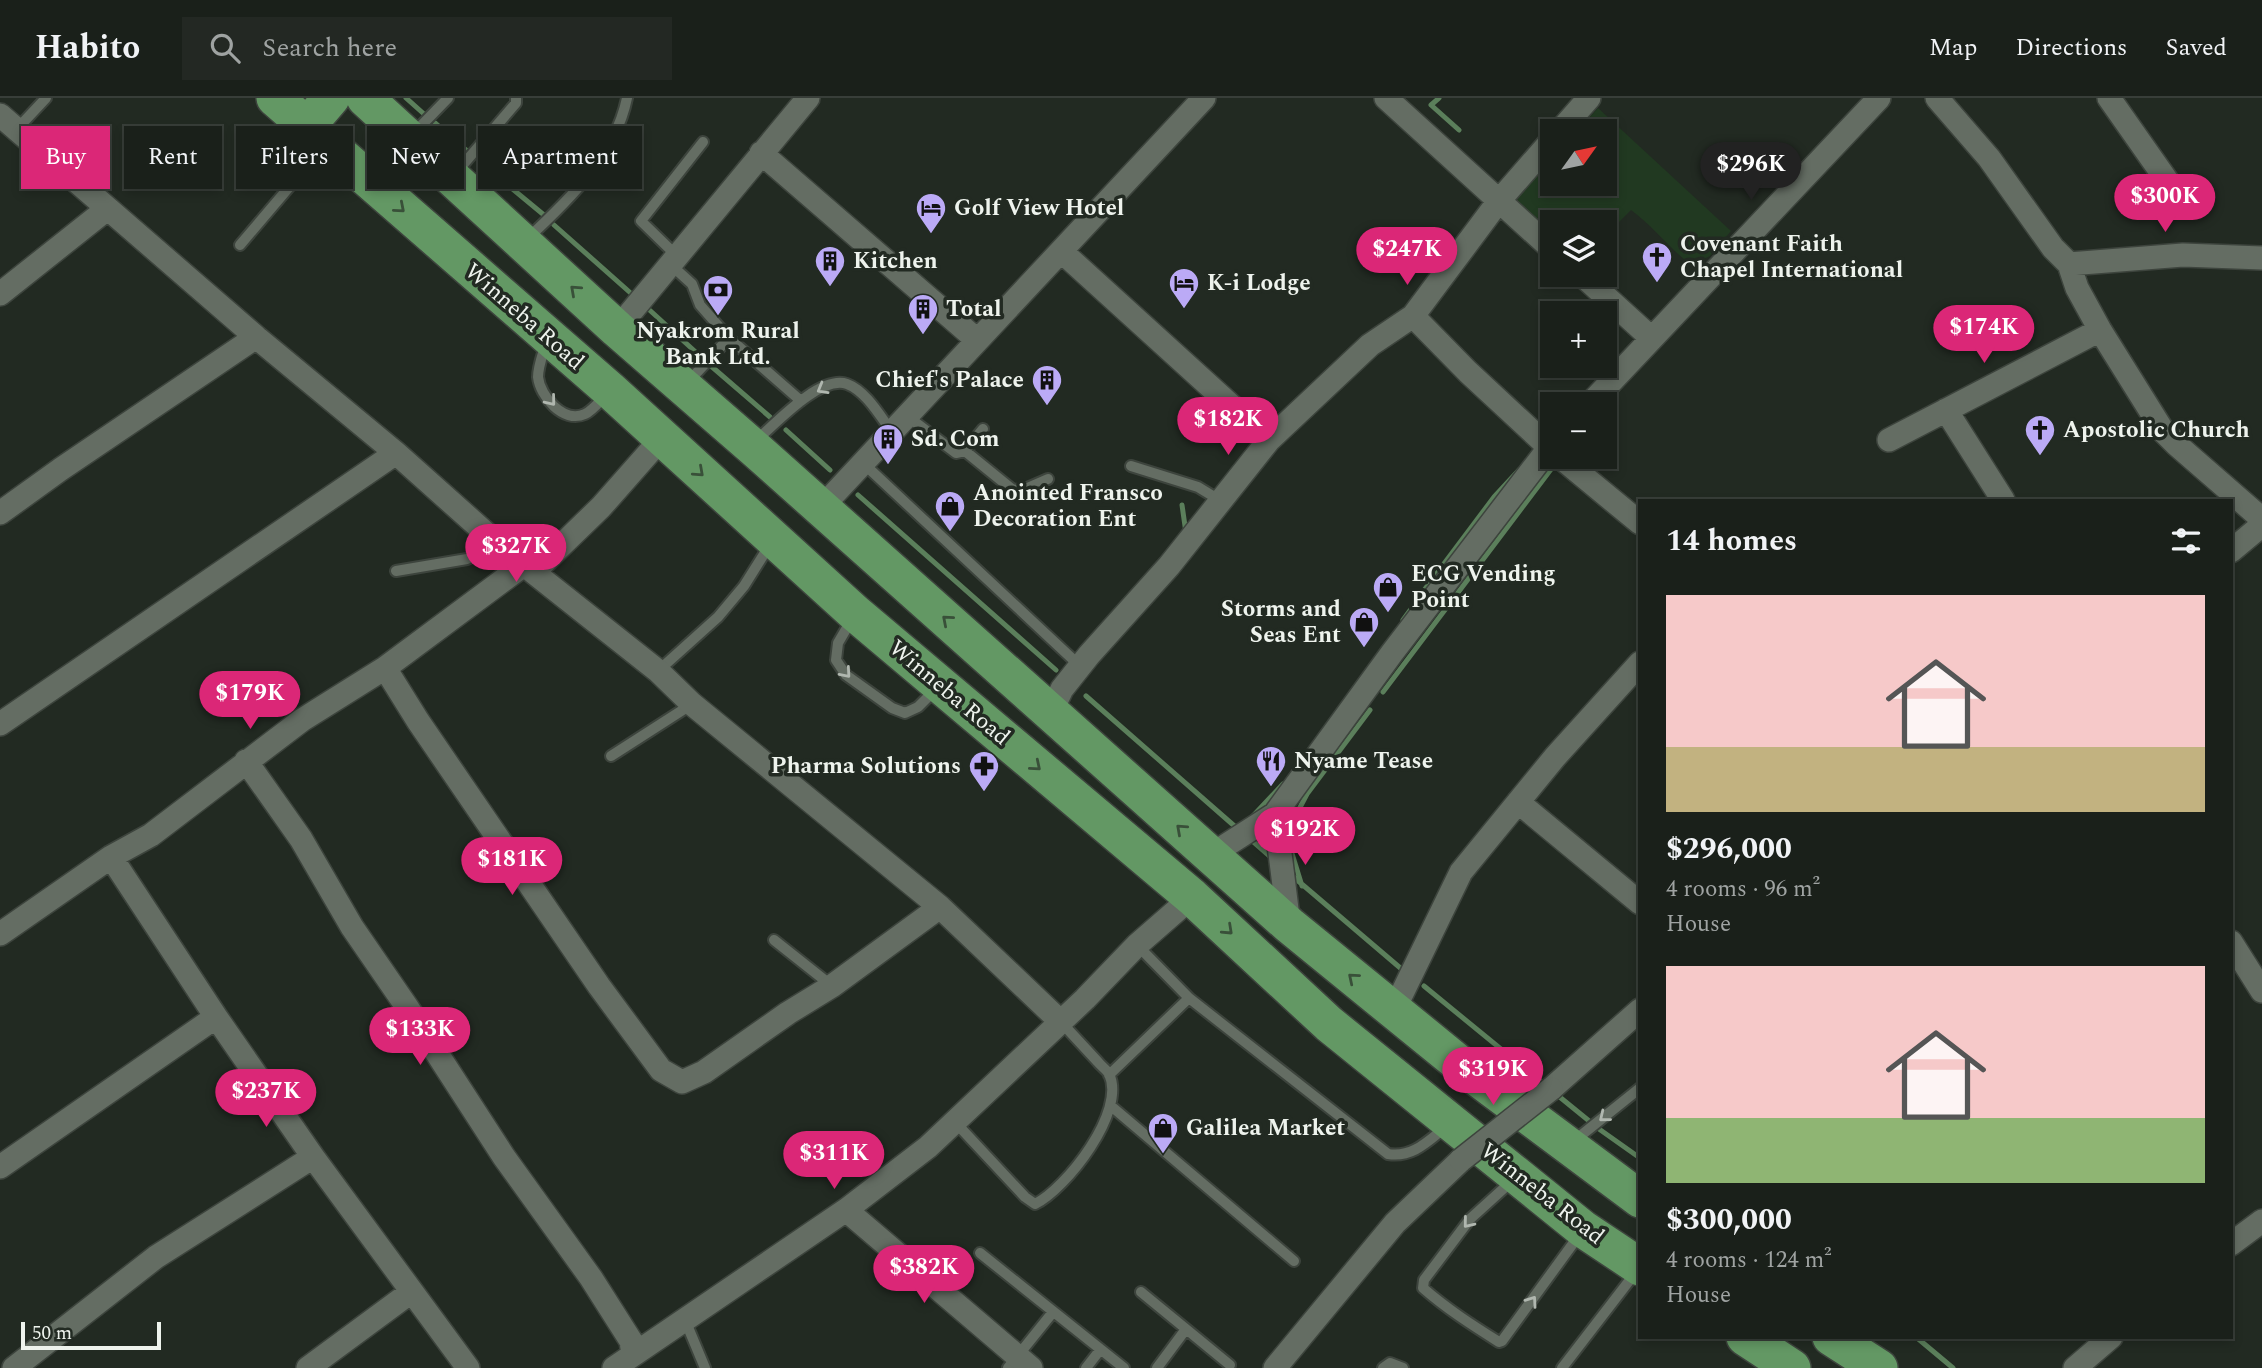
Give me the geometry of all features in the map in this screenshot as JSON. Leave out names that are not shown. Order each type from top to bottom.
[{"type":"highway","name":"Winneba Road","points":[[275,98],[306,126]]},
{"type":"highway","points":[[320,126],[331,98]]},
{"type":"highway","points":[[365,98],[396,126]]},
{"type":"highway","name":"Winneba Road","points":[[353,167],[611,391],[855,613],[1192,897],[1329,1024],[1583,1229],[1638,1266]]},
{"type":"highway","points":[[464,189],[1289,925],[1467,1070],[1638,1198]]},
{"type":"highway","points":[[1748,1339],[1781,1365]]},
{"type":"highway","points":[[1834,1339],[1879,1368]]},
{"type":"street","points":[[617,328],[808,98]]},
{"type":"street","points":[[1386,98],[1540,239]]},
{"type":"street","points":[[1571,119],[1589,98]]},
{"type":"street","points":[[1601,392],[1879,98]]},
{"type":"street","points":[[1937,98],[1989,158],[2053,248],[2069,264],[2077,288],[2100,330],[2163,430],[2262,519]]},
{"type":"street","points":[[2109,98],[2175,192]]},
{"type":"street","points":[[820,509],[1201,99]]},
{"type":"street","points":[[8,122],[256,337],[396,453],[499,545],[658,671],[692,704],[940,907],[1061,1022]]},
{"type":"street","points":[[761,153],[977,340]]},
{"type":"street","points":[[1051,712],[1062,689],[1080,666],[1169,566],[1269,440],[1370,345],[1413,316],[1498,202],[1540,154]]},
{"type":"street","points":[[0,294],[107,209]]},
{"type":"street","points":[[1061,251],[1269,440]]},
{"type":"street","points":[[2069,264],[2183,255],[2262,258]]},
{"type":"street","points":[[1595,287],[1649,336],[1654,336]]},
{"type":"street","points":[[1413,316],[1478,382],[1540,437]]},
{"type":"street","points":[[1889,440],[2100,330]]},
{"type":"street","points":[[0,513],[256,337]]},
{"type":"street","points":[[1946,410],[2002,499]]},
{"type":"street","points":[[0,934],[111,857],[151,835],[302,720],[385,668],[530,568],[575,534],[661,439]]},
{"type":"street","points":[[0,724],[396,453]]},
{"type":"street","points":[[1211,855],[1275,814],[1392,653],[1540,467]]},
{"type":"street","points":[[1577,469],[1638,521]]},
{"type":"street","points":[[2233,549],[2262,525]]},
{"type":"street","points":[[1393,1012],[1461,872],[1555,757],[1638,665]]},
{"type":"street","points":[[385,668],[418,721],[599,986],[661,1070],[682,1082],[704,1072],[788,1013],[832,986],[940,907]]},
{"type":"street","points":[[246,761],[301,839],[352,928],[407,1007],[504,1157],[591,1278],[631,1341],[633,1355]]},
{"type":"street","points":[[1518,802],[1638,901]]},
{"type":"street","points":[[1275,814],[1289,925]]},
{"type":"street","points":[[111,857],[216,1017],[313,1157],[468,1368]]},
{"type":"street","points":[[614,1368],[846,1210],[928,1147],[1061,1022],[1137,945],[1192,897]]},
{"type":"street","points":[[2233,945],[2262,990]]},
{"type":"street","points":[[1275,1368],[1395,1223],[1461,1160],[1551,1089],[1638,1012]]},
{"type":"street","points":[[0,1167],[216,1017]]},
{"type":"street","points":[[14,1368],[156,1257],[313,1157]]},
{"type":"street","points":[[846,1210],[1019,1364]]},
{"type":"street","points":[[2233,1243],[2262,1221]]},
{"type":"street","points":[[308,1368],[411,1292]]},
{"type":"street","points":[[2075,1368],[2109,1339]]},
{"type":"lane","points":[[8,122],[46,98]]},
{"type":"lane","points":[[464,164],[516,103],[516,98]]},
{"type":"lane","points":[[523,243],[591,175],[620,121],[627,98]]},
{"type":"lane","points":[[419,126],[442,100]]},
{"type":"lane","points":[[703,142],[641,220],[692,284],[700,305],[729,338],[801,401]]},
{"type":"lane","points":[[240,246],[279,189]]},
{"type":"lane","points":[[547,337],[538,374],[545,396],[559,411],[573,416],[585,414],[611,391]]},
{"type":"lane","points":[[684,387],[729,338]]},
{"type":"lane","points":[[755,449],[760,437],[801,401],[833,382],[848,384],[899,424],[956,453],[965,451],[983,429]]},
{"type":"lane","points":[[965,451],[1013,490],[1025,489],[1048,480]]},
{"type":"lane","points":[[863,463],[1080,666]]},
{"type":"lane","points":[[1131,466],[1191,485],[1221,500]]},
{"type":"lane","points":[[658,671],[718,617],[744,586],[773,539]]},
{"type":"lane","points":[[396,571],[467,559],[499,545]]},
{"type":"lane","points":[[855,613],[838,643],[836,660],[846,675],[892,708],[905,713],[918,707],[939,685]]},
{"type":"lane","points":[[611,756],[692,704]]},
{"type":"lane","points":[[774,940],[832,986]]},
{"type":"lane","points":[[1137,945],[1189,998],[1388,1154],[1401,1156],[1414,1151],[1452,1122]]},
{"type":"lane","points":[[1109,1074],[1189,998]]},
{"type":"lane","points":[[955,1122],[1025,1197],[1034,1204],[1048,1198],[1071,1175],[1100,1132],[1111,1106],[1109,1074],[1061,1022]]},
{"type":"lane","points":[[1568,1146],[1638,1090]]},
{"type":"lane","points":[[1111,1106],[1294,1261]]},
{"type":"lane","points":[[1518,1176],[1470,1219],[1424,1280],[1423,1288],[1439,1302],[1460,1318],[1499,1342],[1502,1341],[1583,1229]]},
{"type":"lane","points":[[980,1253],[1124,1368]]},
{"type":"lane","points":[[1562,1368],[1638,1270]]},
{"type":"lane","points":[[1141,1292],[1230,1365]]},
{"type":"lane","points":[[1019,1364],[1053,1312]]},
{"type":"lane","points":[[685,1320],[705,1368]]},
{"type":"lane","points":[[1157,1368],[1186,1329]]},
{"type":"lane","points":[[1086,1368],[1100,1350]]},
{"type":"lane","points":[[1383,1368],[1390,1363],[1403,1368]]},
{"type":"green space","points":[[1598,108],[1610,119],[1588,119]]},
{"type":"green space","points":[[1617,126],[1731,231],[1710,256],[1691,265],[1631,210],[1617,224],[1617,210],[1540,210],[1540,222],[1515,200],[1540,172],[1540,196],[1617,196]]},
{"type":"waterway","points":[[406,98],[424,114]]},
{"type":"waterway","points":[[1439,98],[1431,105],[1459,130]]},
{"type":"waterway","points":[[435,123],[467,151]]},
{"type":"waterway","points":[[512,189],[544,215]]},
{"type":"waterway","points":[[554,225],[634,296]]},
{"type":"waterway","points":[[644,305],[700,356]]},
{"type":"waterway","points":[[711,366],[770,417]]},
{"type":"waterway","points":[[786,430],[830,470]]},
{"type":"waterway","points":[[1383,692],[1551,469]]},
{"type":"waterway","points":[[1422,593],[1494,497],[1519,470]]},
{"type":"waterway","points":[[858,495],[1056,670]]},
{"type":"waterway","points":[[1182,505],[1186,533]]},
{"type":"waterway","points":[[1403,620],[1411,609]]},
{"type":"waterway","points":[[1086,696],[1239,830]]},
{"type":"waterway","points":[[1286,834],[1307,794],[1370,710]]},
{"type":"waterway","points":[[1252,817],[1283,784]]},
{"type":"waterway","points":[[1249,838],[1273,859]]},
{"type":"waterway","points":[[1290,847],[1302,886]]},
{"type":"waterway","points":[[1290,874],[1405,972]]},
{"type":"waterway","points":[[1424,986],[1546,1086]]},
{"type":"waterway","points":[[1556,1094],[1638,1157]]},
{"type":"waterway","points":[[1918,1339],[1953,1368]]},
{"type":"place","name":"Golf View Hotel","points":[[931,235]]},
{"type":"place","name":"Covenant Faith Chapel International","points":[[1657,284]]},
{"type":"place","name":"Kitchen","points":[[830,288]]},
{"type":"place","name":"K-i Lodge","points":[[1184,310]]},
{"type":"place","name":"Nyakrom Rural Bank Ltd.","points":[[718,317]]},
{"type":"place","name":"Total","points":[[923,336]]},
{"type":"place","name":"Chief's Palace","points":[[1047,407]]},
{"type":"place","name":"Apostolic Church","points":[[2040,457]]},
{"type":"place","name":"Sd. Com","points":[[888,466]]},
{"type":"place","name":"Anointed Fransco Decoration Ent","points":[[950,533]]},
{"type":"place","name":"ECG Vending Point","points":[[1388,614]]},
{"type":"place","name":"Storms and Seas Ent","points":[[1364,649]]},
{"type":"place","name":"Nyame Tease","points":[[1271,788]]},
{"type":"place","name":"Pharma Solutions","points":[[984,793]]},
{"type":"place","name":"Galilea Market","points":[[1163,1155]]}]
